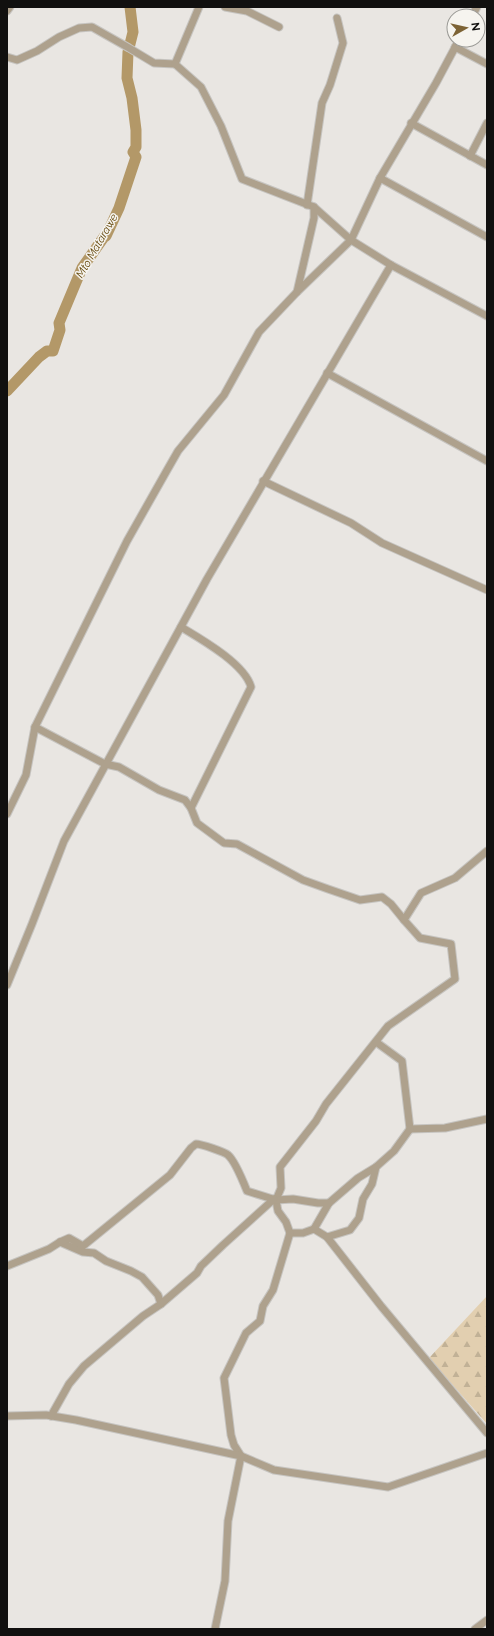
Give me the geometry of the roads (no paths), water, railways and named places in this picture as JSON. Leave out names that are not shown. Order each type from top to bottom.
[{"type":"street","points":[[7,12],[10,7]]},
{"type":"street","points":[[175,64],[200,7]]},
{"type":"street","points":[[225,7],[247,11],[279,27]]},
{"type":"street","points":[[297,292],[314,218],[310,206],[322,103],[330,85],[343,43],[337,18]]},
{"type":"street","points":[[7,57],[17,60],[79,28],[92,27],[154,63],[175,64],[201,87],[221,126],[242,179],[310,206],[351,240],[391,265],[487,316]]},
{"type":"street","points":[[7,814],[26,775],[34,728],[128,541],[169,466],[178,451],[224,395],[259,332],[297,292],[351,240],[380,178],[454,48]]},
{"type":"street","points":[[457,48],[487,64]]},
{"type":"street","points":[[411,123],[487,165]]},
{"type":"street","points":[[470,156],[487,123]]},
{"type":"street","points":[[380,178],[487,237]]},
{"type":"street","points":[[7,985],[64,841],[105,764],[263,482],[391,265]]},
{"type":"street","points":[[327,373],[487,462]]},
{"type":"street","points":[[263,482],[351,523],[382,543],[487,590]]},
{"type":"street","points":[[181,627],[213,646],[232,662],[246,676],[251,687],[191,808]]},
{"type":"street","points":[[34,728],[105,764],[119,767],[159,790],[185,800],[191,808],[197,823],[224,843],[237,844],[303,880],[360,900],[382,897],[392,904],[420,938],[451,944],[456,979],[394,1020],[326,1104],[316,1121],[280,1167],[281,1188],[275,1199],[228,1240],[201,1266],[197,1273],[84,1366],[69,1384],[51,1416]]},
{"type":"street","points":[[404,920],[421,893],[456,878],[487,851]]},
{"type":"street","points":[[290,1233],[303,1233],[314,1229],[329,1204],[358,1178],[376,1167],[394,1151],[410,1129],[402,1061],[376,1042]]},
{"type":"street","points":[[410,1129],[445,1128],[487,1119]]},
{"type":"street","points":[[7,1266],[49,1249],[69,1238],[83,1246],[170,1175],[191,1148],[196,1144],[205,1145],[228,1154],[240,1174],[247,1190],[275,1199],[293,1199],[329,1204]]},
{"type":"street","points":[[327,1237],[350,1230],[355,1224],[359,1218],[363,1199],[372,1184],[376,1167]]},
{"type":"street","points":[[215,1629],[225,1581],[228,1521],[241,1456],[234,1445],[231,1435],[224,1378],[246,1333],[260,1321],[263,1306],[273,1290],[290,1233],[286,1222],[278,1211],[275,1199]]},
{"type":"street","points":[[314,1229],[327,1237],[381,1306],[487,1433]]},
{"type":"street","points":[[60,1242],[83,1252],[94,1253],[106,1261],[142,1277],[158,1295],[161,1304]]},
{"type":"street","points":[[7,1416],[51,1416],[76,1420],[241,1456],[274,1470],[388,1487],[487,1453]]},
{"type":"street","points":[[475,1629],[487,1620]]},
{"type":"waterway","name":"Mto Matarawe","points":[[7,391],[39,357],[47,351],[53,351],[60,330],[59,323],[82,268],[106,236],[119,208],[136,157],[133,152],[136,147],[136,130],[132,98],[127,78],[128,52],[133,32],[130,7]]}]
